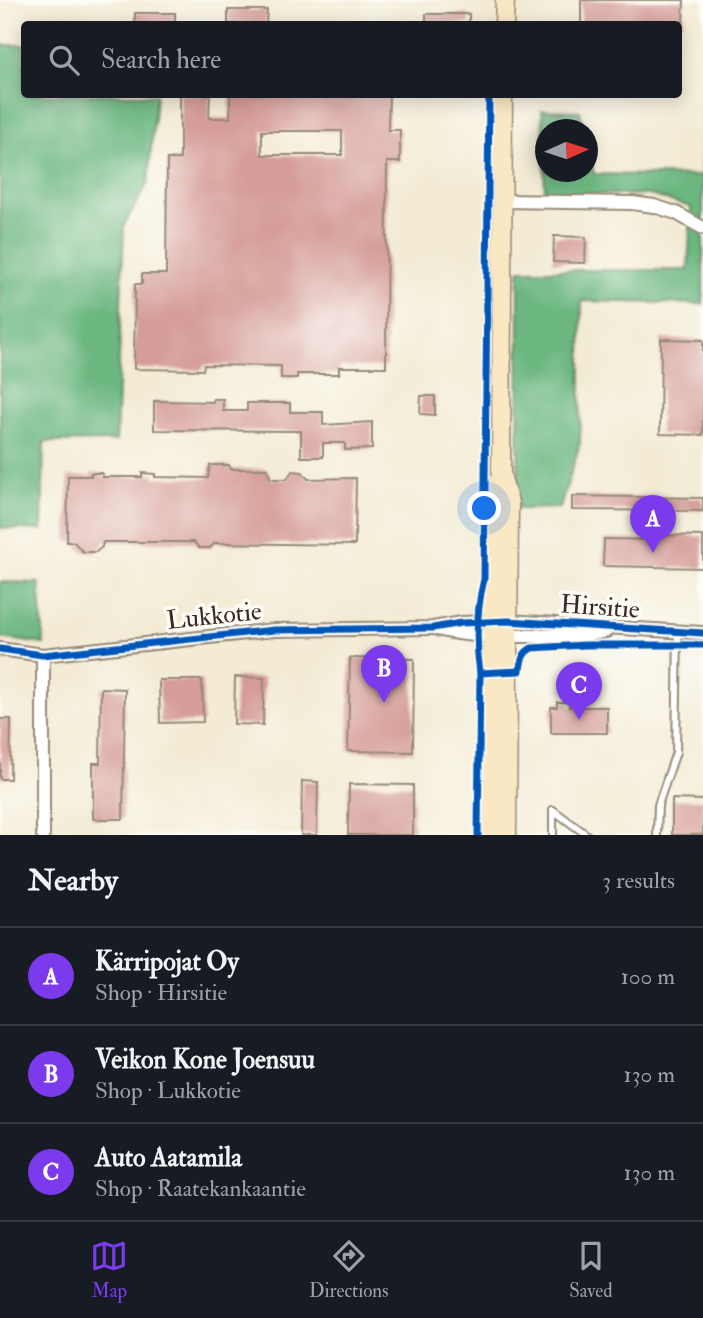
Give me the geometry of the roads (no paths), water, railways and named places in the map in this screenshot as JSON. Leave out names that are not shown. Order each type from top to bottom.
[{"type":"main road","points":[[504,21],[505,0]]},
{"type":"main road","points":[[490,835],[509,503],[501,475],[503,98]]},
{"type":"main road","points":[[501,629],[507,835]]},
{"type":"street","points":[[502,201],[632,203],[676,213],[703,228]]},
{"type":"street","name":"Lukkotie","points":[[0,649],[43,655],[274,630],[433,628],[460,635],[501,629]]},
{"type":"street","name":"Hirsitie","points":[[501,629],[584,636],[615,629],[703,633]]},
{"type":"street","points":[[43,655],[43,835]]},
{"type":"lane","points":[[657,835],[658,805],[677,752],[678,632]]},
{"type":"lane","points":[[553,835],[553,810],[587,835]]},
{"type":"place","name":"Kärripojat Oy","points":[[653,553]]},
{"type":"place","name":"Veikon Kone Joensuu","points":[[384,703]]},
{"type":"place","name":"Auto Aatamila","points":[[579,720]]}]
